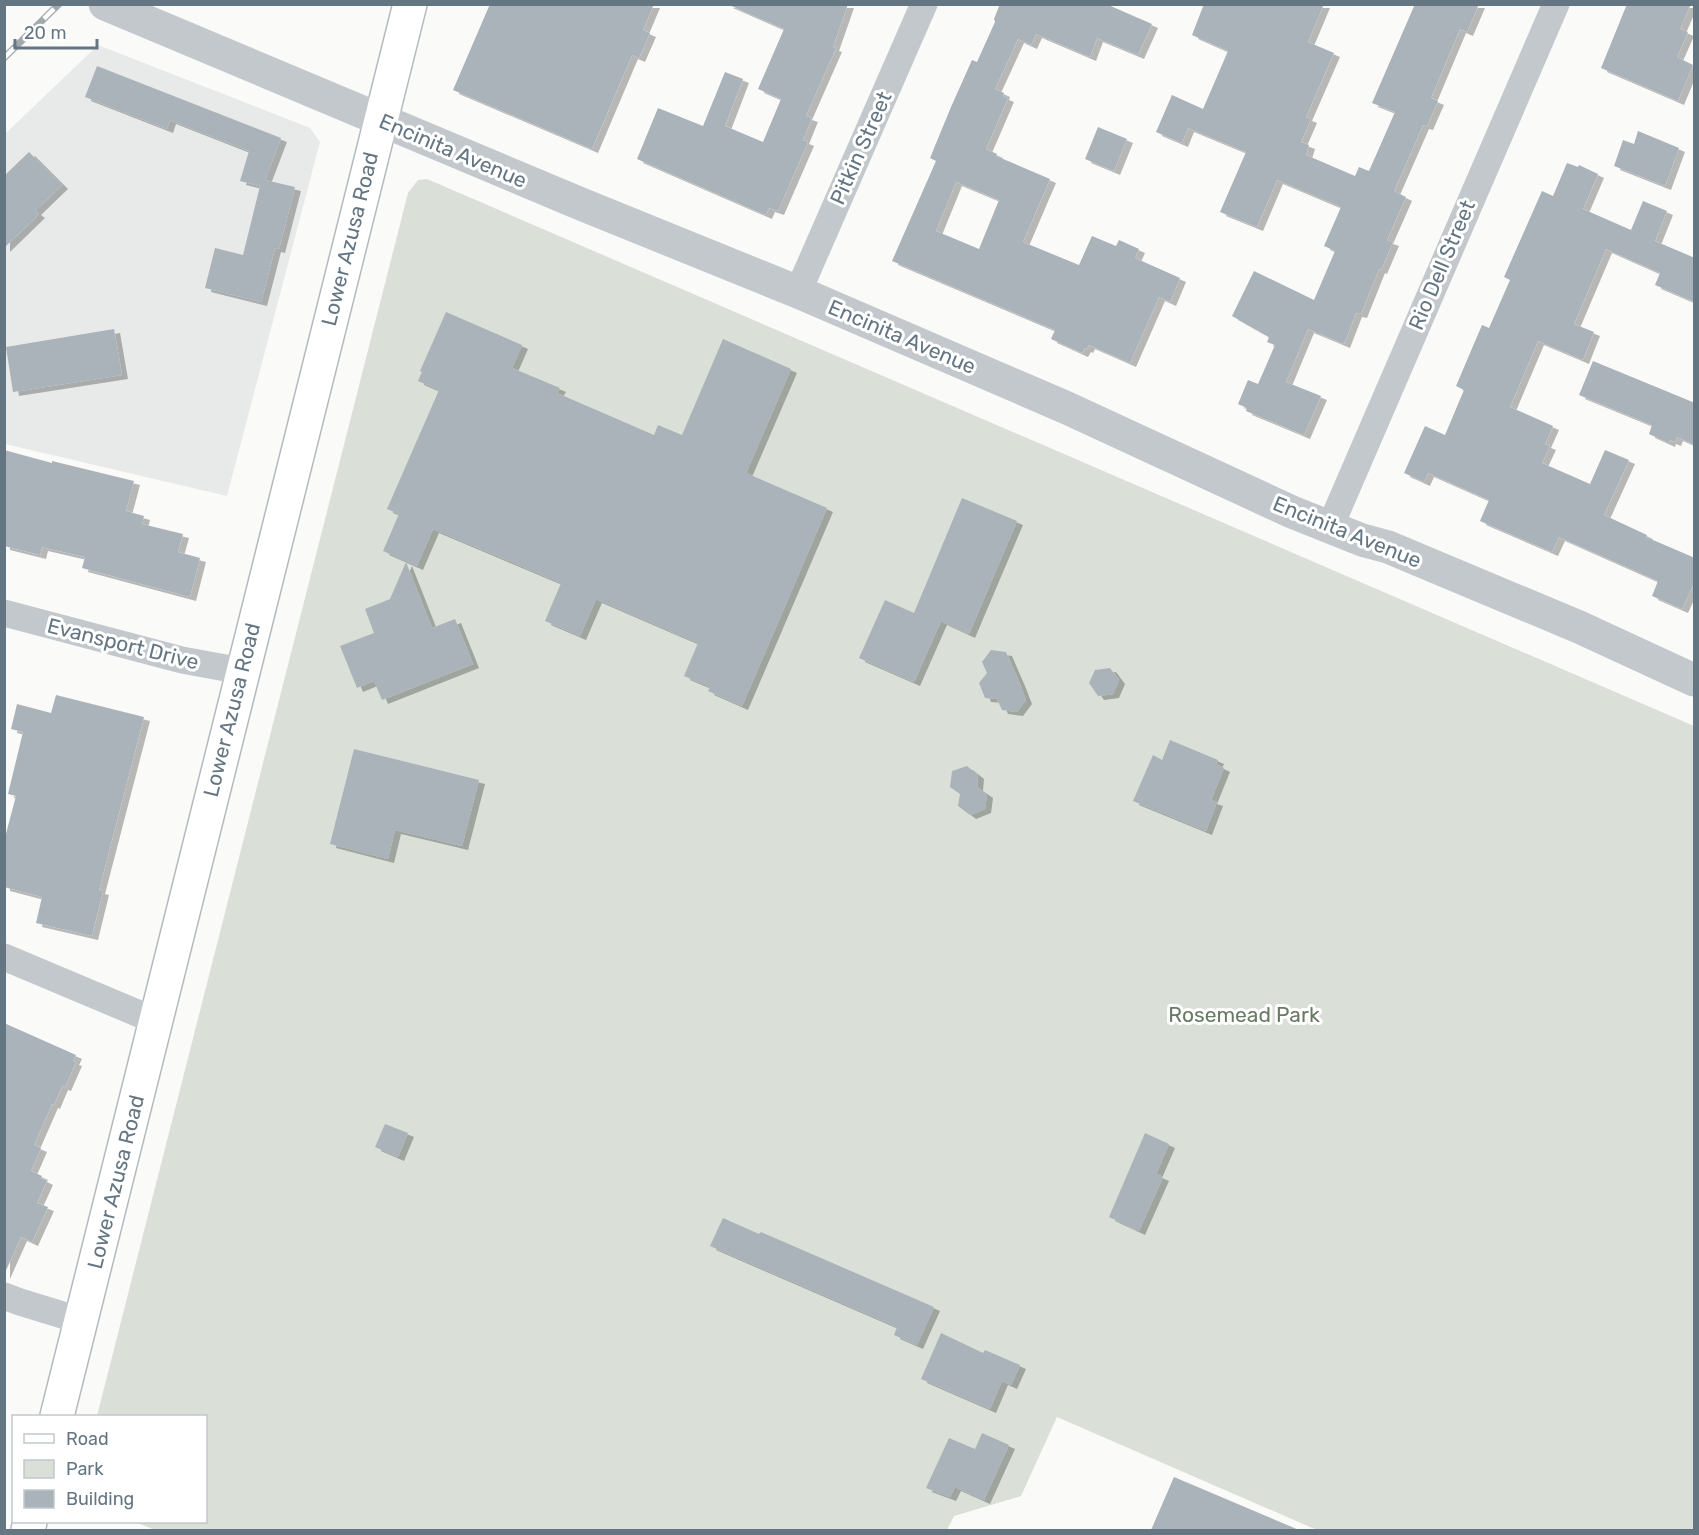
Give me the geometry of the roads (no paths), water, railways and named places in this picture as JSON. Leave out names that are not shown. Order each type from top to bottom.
[{"type":"main road","name":"Lower Azusa Road","points":[[57,1415],[410,4]]},
{"type":"street","name":"Encinita Avenue","points":[[105,4],[570,200],[798,292],[1067,408],[1292,512],[1400,552],[1579,627],[1695,680]]},
{"type":"street","name":"Pitkin Street","points":[[798,292],[924,4]]},
{"type":"street","name":"Rio Dell Street","points":[[1330,526],[1556,4]]},
{"type":"street","name":"Evansport Drive","points":[[4,613],[182,660],[242,671]]},
{"type":"street","points":[[4,957],[156,1020]]},
{"type":"street","points":[[4,1296],[82,1321]]},
{"type":"railway","points":[[4,58],[59,4]]},
{"type":"park label","name":"Rosemead Park","points":[[1244,1015]]}]
